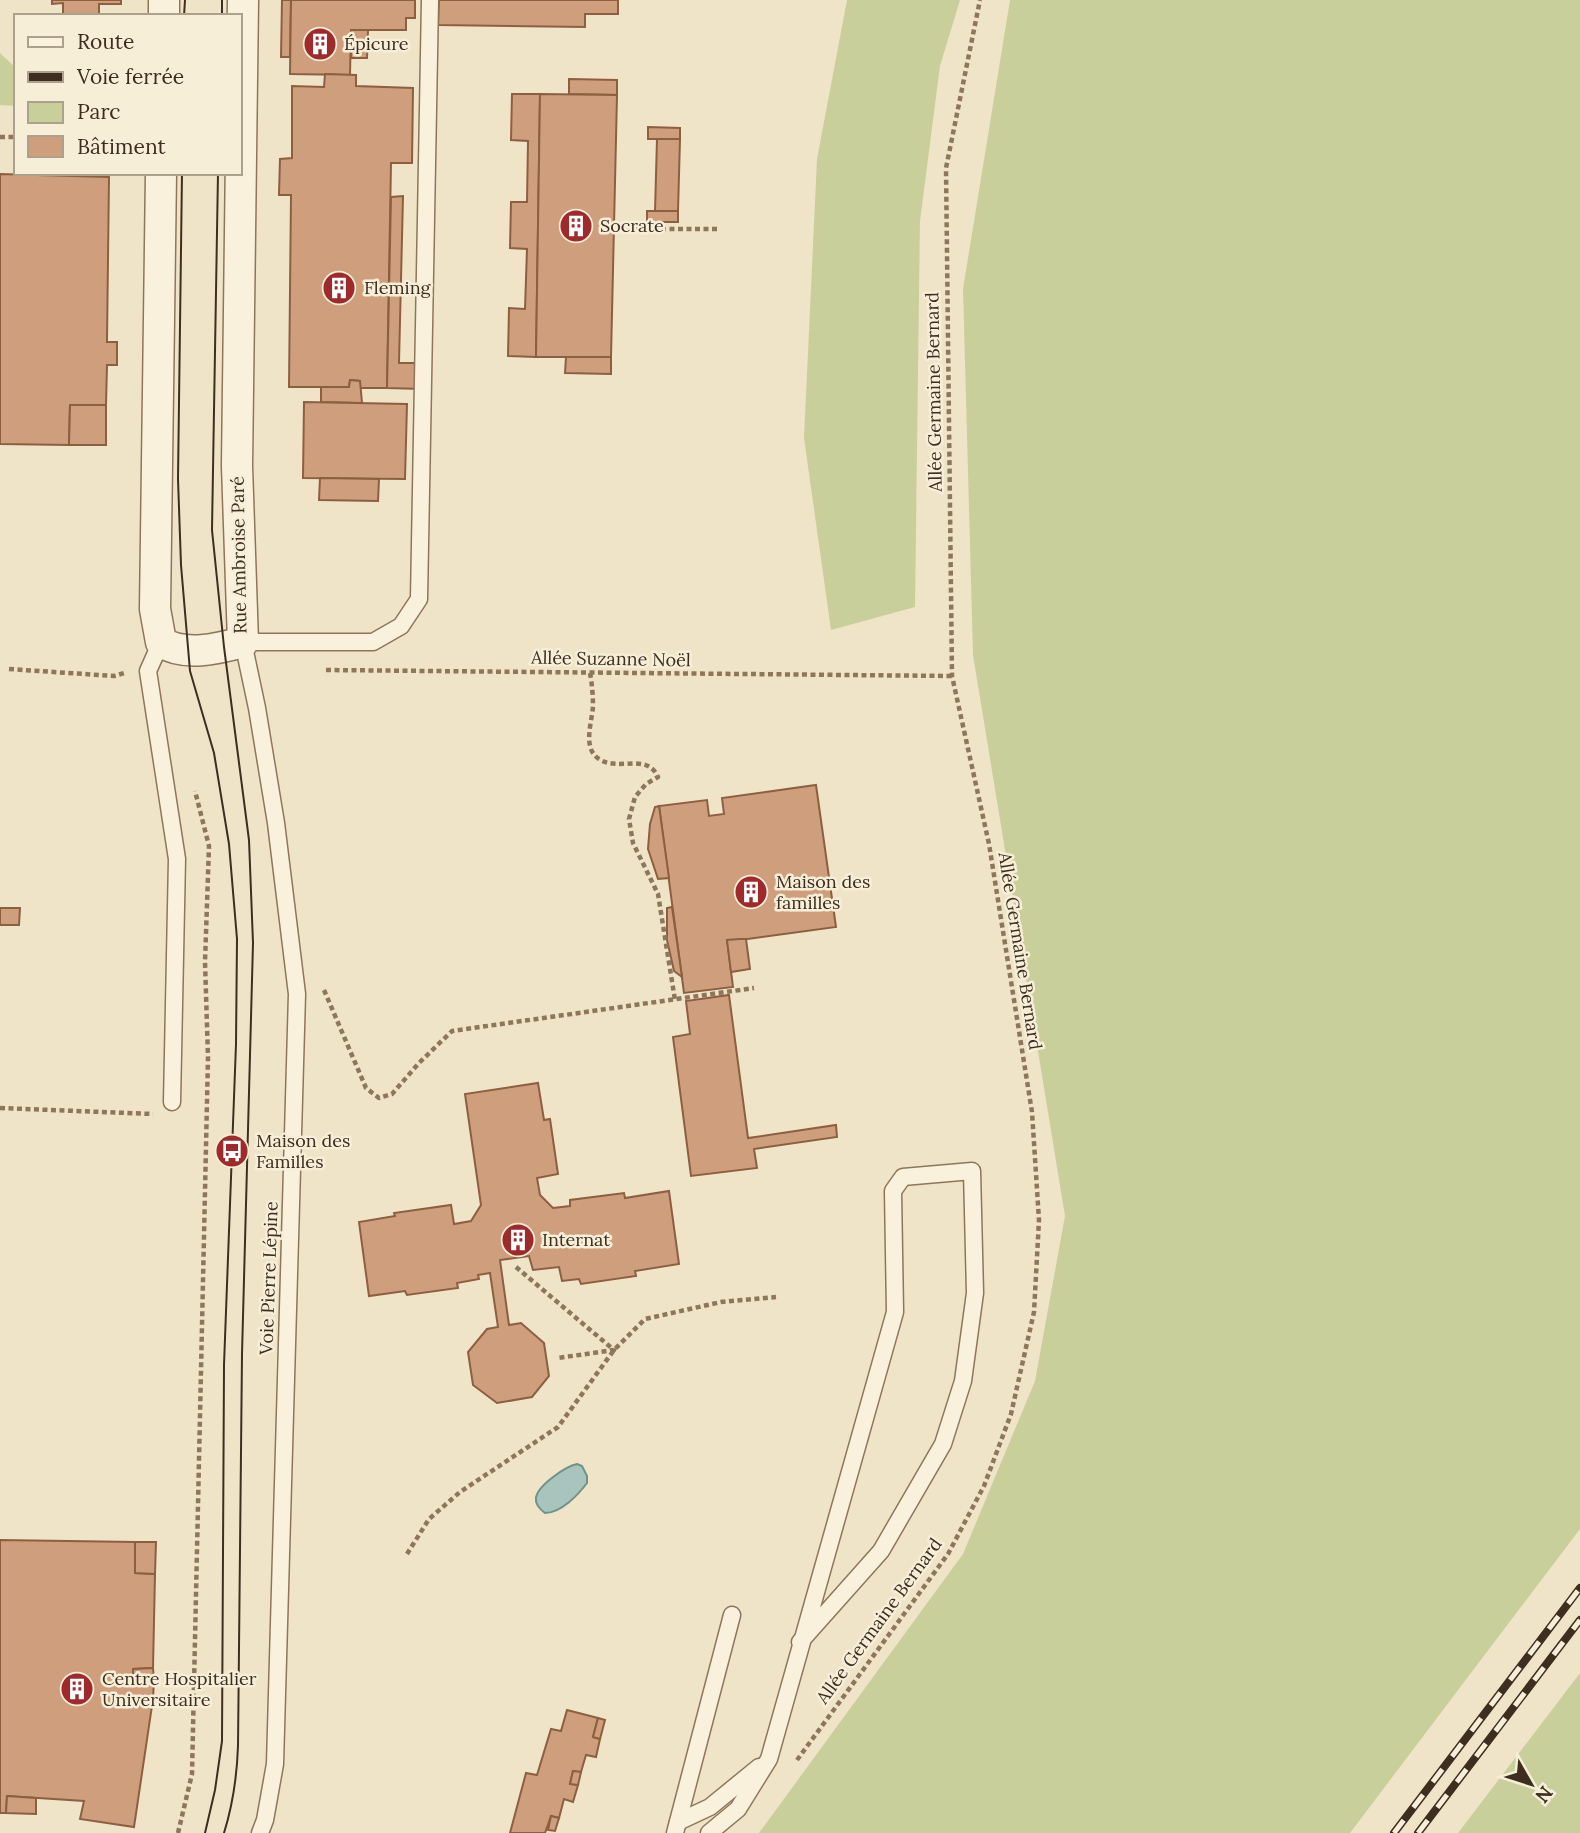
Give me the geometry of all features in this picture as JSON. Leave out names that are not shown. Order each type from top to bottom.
[{"type":"street","name":"Rue Ambroise Paré","points":[[242,78],[243,0]]},
{"type":"street","points":[[161,175],[155,609],[161,642]]},
{"type":"street","name":"Rue Ambroise Paré","points":[[161,642],[169,647],[187,651],[243,642],[237,466],[241,175]]},
{"type":"lane","points":[[243,642],[373,642],[401,626],[419,599],[430,0]]},
{"type":"lane","points":[[161,642],[148,671],[177,859],[172,1102]]},
{"type":"lane","name":"Voie Pierre Lépine","points":[[243,642],[276,823],[297,994],[275,1764],[265,1820],[260,1833]]},
{"type":"lane","points":[[709,1833],[738,1809],[769,1759],[800,1642],[895,1312],[892,1191],[903,1177],[972,1171],[975,1293],[963,1381],[943,1444],[881,1550],[800,1642]]},
{"type":"lane","points":[[673,1829],[732,1615]]},
{"type":"lane","points":[[673,1829],[710,1807],[769,1759]]},
{"type":"path","name":"Allée Germaine Bernard","points":[[794,1764],[948,1554],[960,1532],[984,1486],[1011,1414],[1034,1312],[1040,1220],[1032,1112],[989,844],[952,676],[946,168],[980,0]]},
{"type":"path","points":[[627,229],[719,229]]},
{"type":"path","points":[[9,669],[114,676],[131,671]]},
{"type":"path","name":"Allée Suzanne Noël","points":[[325,670],[952,676]]},
{"type":"path","points":[[590,673],[593,708],[590,745],[596,757],[612,765],[643,763],[655,769],[658,777],[646,784],[635,797],[629,819],[633,843],[658,894],[675,1000]]},
{"type":"path","points":[[178,1833],[192,1774],[208,1057],[205,962],[209,846],[193,784]]},
{"type":"path","points":[[293,965],[309,968],[321,982],[366,1088],[379,1098],[392,1094],[452,1031],[754,988]]},
{"type":"path","points":[[0,1108],[160,1114]]},
{"type":"path","points":[[195,1116],[206,1116]]},
{"type":"path","points":[[516,1267],[614,1350]]},
{"type":"path","points":[[407,1554],[429,1519],[460,1492],[558,1427],[614,1350],[645,1319],[721,1303],[776,1297]]},
{"type":"path","points":[[558,1358],[614,1350]]},
{"type":"green space","points":[[847,0],[960,0],[940,66],[920,221],[915,607],[831,630],[804,438],[817,159]]},
{"type":"green space","points":[[1010,0],[1580,0],[1580,1529],[1350,1833],[759,1833],[963,1554],[1035,1381],[1065,1216],[973,655],[963,289]]},
{"type":"green space","points":[[0,53],[14,66],[14,106],[0,105]]},
{"type":"green space","points":[[1580,1673],[1580,1833],[1458,1833]]},
{"type":"water","points":[[577,1464],[582,1466],[587,1483],[563,1507],[545,1513],[536,1502],[541,1488],[566,1468]]},
{"type":"building","points":[[52,0],[121,0],[121,4],[99,4],[99,14],[63,14],[63,3],[52,4]]},
{"type":"building","points":[[282,0],[291,0],[290,57],[281,57]]},
{"type":"building","name":"Épicure","points":[[291,0],[415,0],[415,18],[406,18],[406,30],[351,30],[350,75],[290,74]]},
{"type":"building","points":[[439,0],[618,0],[618,14],[585,14],[585,27],[438,25]]},
{"type":"building","points":[[351,30],[368,30],[367,58],[351,58]]},
{"type":"building","name":"Fleming","points":[[325,74],[356,75],[356,86],[413,88],[412,163],[391,163],[387,388],[360,388],[360,381],[350,380],[349,387],[289,387],[291,195],[279,195],[280,159],[292,158],[292,86],[324,87]]},
{"type":"building","points":[[569,79],[617,80],[617,95],[569,94]]},
{"type":"building","points":[[512,94],[540,94],[536,357],[508,356],[509,308],[525,309],[527,249],[510,248],[511,202],[527,202],[528,141],[511,140]]},
{"type":"building","name":"Socrate","points":[[540,94],[617,95],[611,357],[536,357]]},
{"type":"building","points":[[648,127],[680,128],[680,139],[648,139]]},
{"type":"building","points":[[657,139],[680,139],[678,211],[655,212]]},
{"type":"building","points":[[0,174],[109,177],[107,342],[117,342],[117,365],[107,365],[106,405],[70,405],[69,445],[0,444]]},
{"type":"building","points":[[403,196],[399,363],[422,363],[422,389],[387,388],[391,197]]},
{"type":"building","points":[[647,211],[678,211],[678,222],[647,222]]},
{"type":"building","points":[[566,357],[611,357],[611,374],[565,373]]},
{"type":"building","points":[[350,380],[360,381],[362,403],[321,402],[321,387],[349,387]]},
{"type":"building","points":[[304,402],[407,404],[405,479],[303,478]]},
{"type":"building","points":[[70,405],[106,405],[106,445],[69,445]]},
{"type":"building","points":[[320,478],[379,479],[378,501],[319,500]]},
{"type":"building","name":"Maison des familles","points":[[816,785],[836,927],[727,940],[733,987],[684,993],[659,806],[707,800],[709,816],[724,814],[722,798]]},
{"type":"building","points":[[659,806],[669,878],[658,879],[648,849],[650,824],[655,807]]},
{"type":"building","points":[[672,907],[682,977],[674,971],[667,940],[667,908]]},
{"type":"building","points":[[0,908],[20,908],[19,925],[0,925]]},
{"type":"building","points":[[746,939],[750,969],[731,972],[727,940]]},
{"type":"building","points":[[729,995],[748,1138],[836,1125],[837,1137],[754,1149],[757,1168],[691,1176],[673,1037],[690,1034],[686,1001]]},
{"type":"building","name":"Internat","points":[[538,1083],[544,1120],[550,1119],[558,1174],[537,1178],[540,1195],[553,1208],[570,1206],[570,1200],[624,1193],[625,1198],[669,1191],[679,1264],[635,1271],[636,1276],[581,1284],[579,1279],[562,1281],[559,1267],[533,1270],[529,1256],[500,1260],[509,1325],[521,1323],[544,1343],[549,1376],[532,1397],[497,1403],[473,1385],[468,1352],[487,1329],[498,1327],[490,1273],[478,1275],[479,1279],[457,1283],[458,1288],[407,1295],[405,1291],[369,1296],[359,1222],[395,1216],[394,1213],[451,1205],[454,1224],[471,1221],[481,1205],[465,1094]]},
{"type":"building","name":"Centre Hospitalier Universitaire","points":[[0,1540],[135,1542],[135,1573],[155,1574],[153,1668],[133,1669],[133,1678],[154,1679],[134,1827],[80,1819],[84,1801],[7,1796],[6,1813],[0,1813]]},
{"type":"building","points":[[135,1542],[156,1542],[155,1574],[135,1573]]},
{"type":"building","points":[[153,1668],[154,1679],[133,1678],[133,1669]]},
{"type":"building","points":[[567,1710],[598,1718],[593,1737],[600,1739],[596,1757],[586,1755],[581,1772],[573,1771],[570,1784],[578,1785],[573,1802],[564,1799],[559,1818],[551,1816],[545,1833],[510,1833],[526,1773],[537,1775],[551,1729],[561,1731]]},
{"type":"building","points":[[598,1718],[605,1720],[600,1739],[593,1737]]},
{"type":"building","points":[[573,1771],[581,1772],[578,1785],[570,1784]]},
{"type":"building","points":[[7,1796],[36,1798],[36,1814],[6,1813]]},
{"type":"building","points":[[551,1816],[559,1818],[555,1831],[548,1830]]},
{"type":"tram line","points":[[184,14],[185,0]]},
{"type":"tram line","points":[[222,0],[222,14]]},
{"type":"tram line","points":[[182,175],[178,479],[181,565],[190,671],[214,753],[229,844],[237,939],[236,1044],[224,1365],[222,1741],[205,1833]]},
{"type":"tram line","points":[[218,175],[212,530],[249,840],[253,943],[242,1354],[238,1746],[234,1790],[224,1833]]},
{"type":"railway","points":[[1394,1833],[1580,1588]]},
{"type":"railway","points":[[1418,1833],[1580,1620]]},
{"type":"place","name":"Épicure","points":[[320,44]]},
{"type":"place","name":"Socrate","points":[[576,226]]},
{"type":"place","name":"Fleming","points":[[339,288]]},
{"type":"place","name":"Maison des familles","points":[[751,892]]},
{"type":"place","name":"Maison des Familles","points":[[232,1151]]},
{"type":"place","name":"Internat","points":[[518,1240]]},
{"type":"place","name":"Centre Hospitalier Universitaire","points":[[77,1689]]}]
